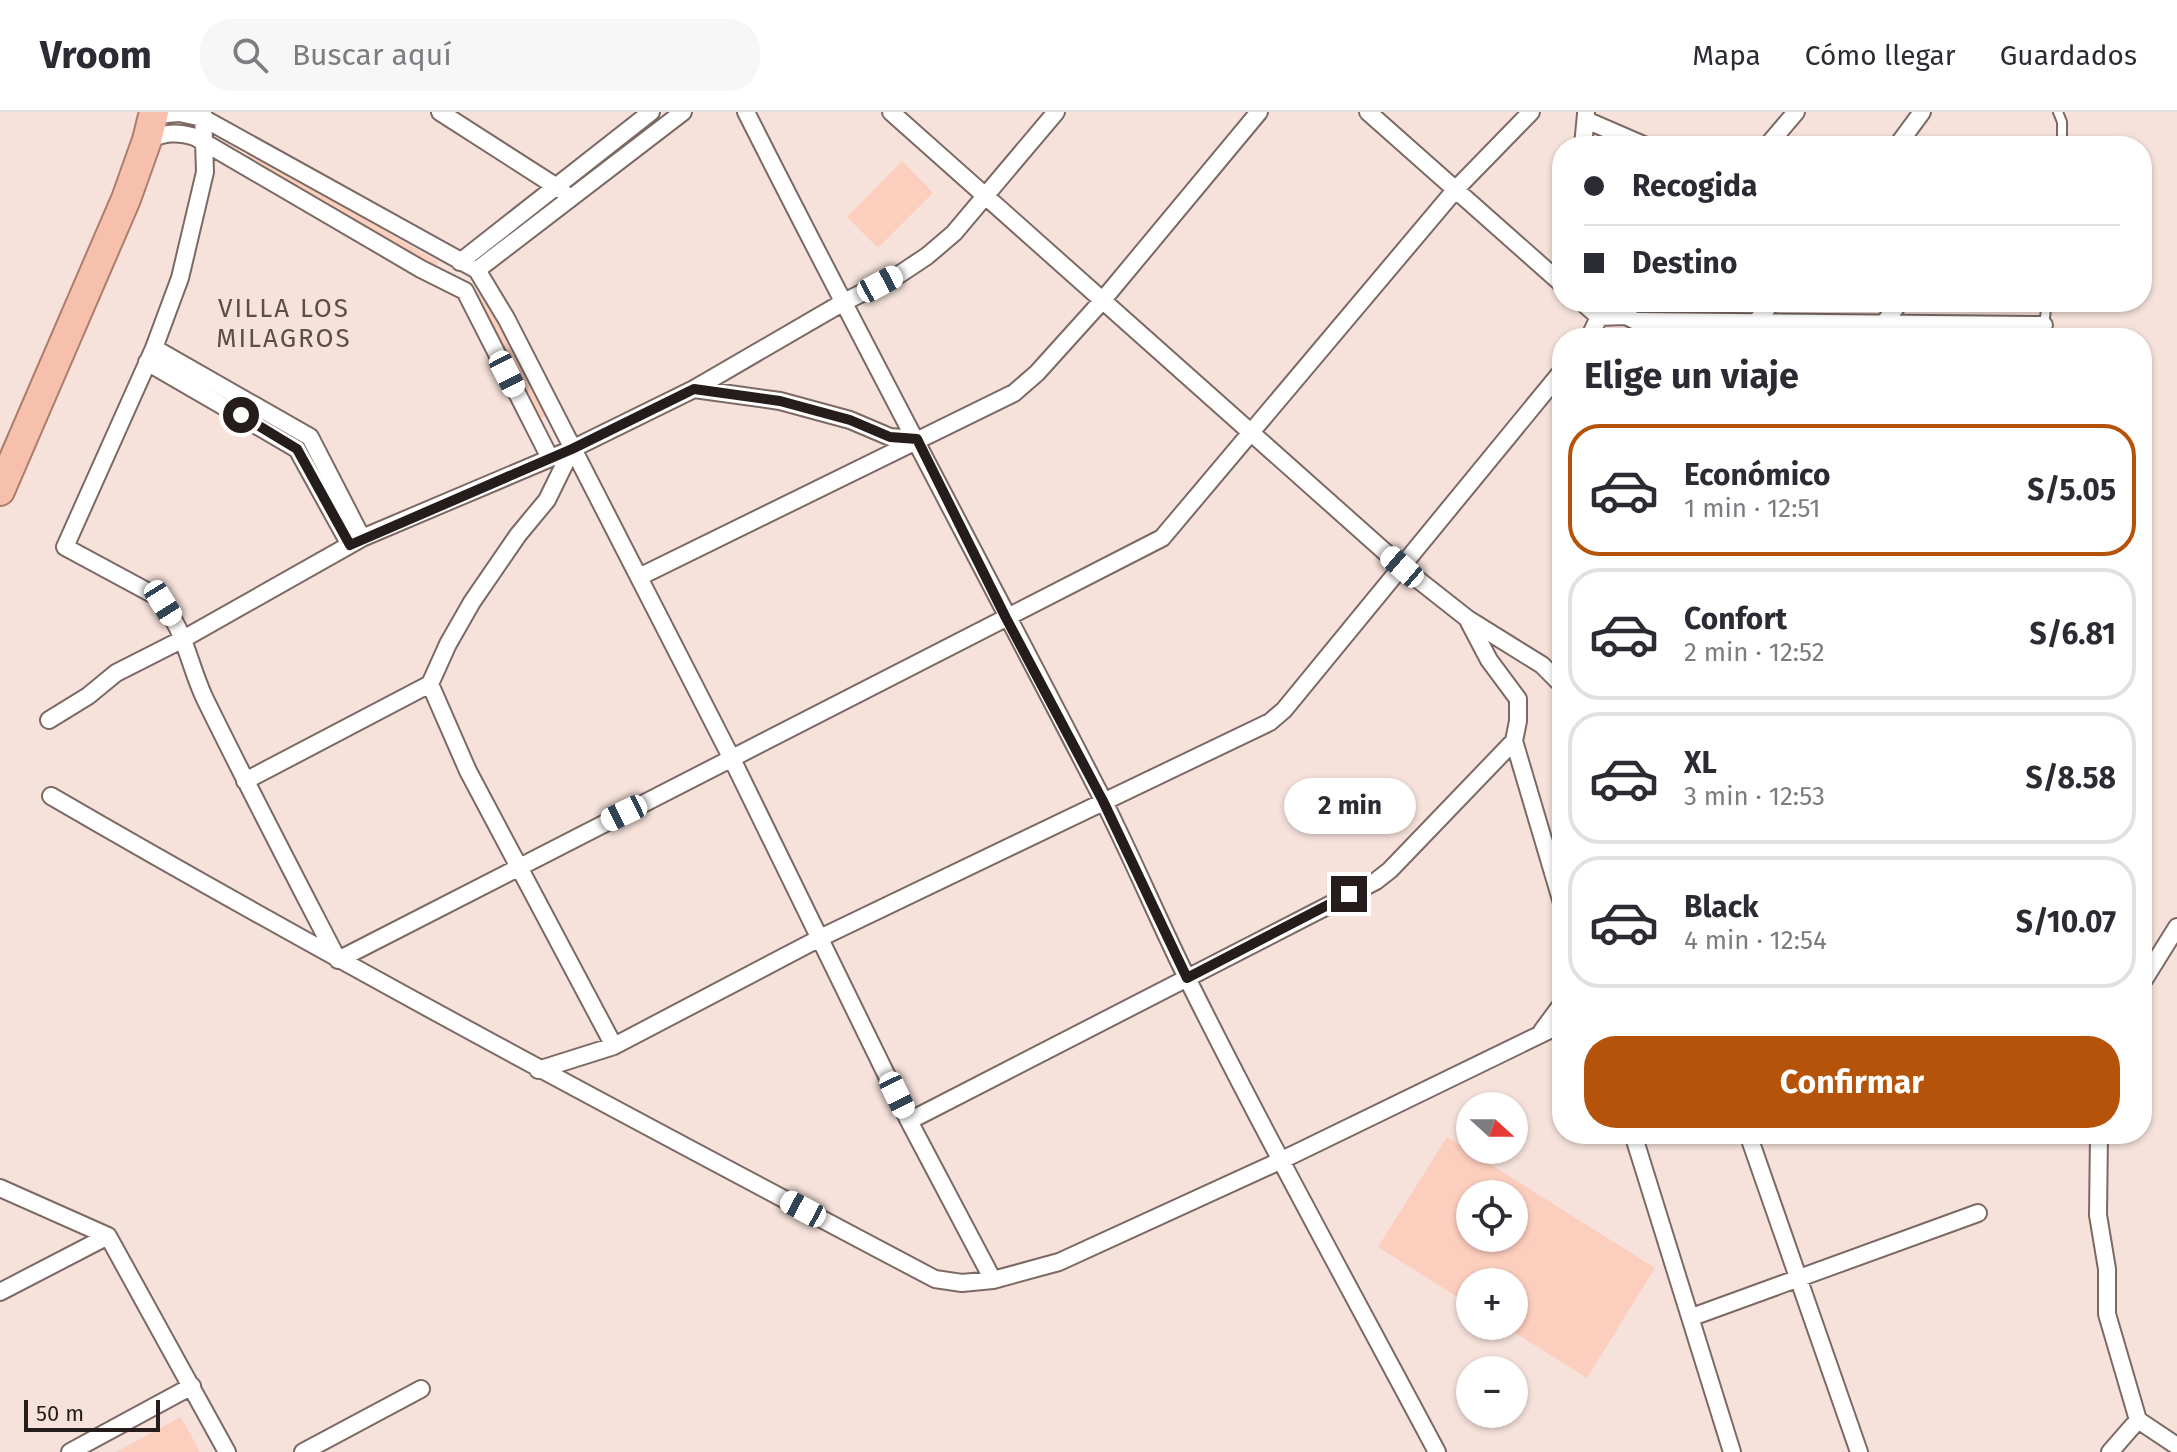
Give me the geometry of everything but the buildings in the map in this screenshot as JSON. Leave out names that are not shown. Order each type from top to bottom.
[{"type":"highway","points":[[0,491],[117,221],[152,122]]},
{"type":"street","points":[[440,112],[564,192]]},
{"type":"street","points":[[460,262],[683,112]]},
{"type":"street","points":[[746,112],[842,303],[917,439],[1006,618],[1103,801],[1187,978],[1437,1452]]},
{"type":"street","points":[[891,112],[1402,567],[1468,619],[1542,665],[1552,675]]},
{"type":"street","points":[[49,720],[88,696],[116,673],[356,542],[572,449],[694,389],[842,303],[900,274],[954,233],[1056,112]]},
{"type":"street","points":[[639,577],[1014,393],[1037,373],[1102,301],[1259,112]]},
{"type":"street","points":[[1368,112],[1552,275]]},
{"type":"street","points":[[338,960],[1162,538],[1456,189],[1531,112]]},
{"type":"street","points":[[1776,136],[1796,112]]},
{"type":"street","points":[[1904,136],[1922,112]]},
{"type":"street","points":[[152,122],[179,113],[203,115],[477,270],[506,318],[732,759],[909,1121],[993,1280]]},
{"type":"street","points":[[477,270],[564,192],[645,113],[662,128]]},
{"type":"street","points":[[203,115],[205,172],[185,261],[150,355],[65,547],[156,596],[185,638],[194,676],[338,960]]},
{"type":"street","points":[[1584,136],[1586,116],[1626,136]]},
{"type":"street","points":[[152,122],[165,133],[182,133],[205,143],[445,283],[465,291],[550,458]]},
{"type":"street","points":[[1593,312],[1599,317],[1756,322],[2044,325]]},
{"type":"street","points":[[1632,318],[1634,312]]},
{"type":"street","points":[[1756,322],[1764,312]]},
{"type":"street","points":[[1884,323],[1892,312]]},
{"type":"street","points":[[1594,328],[1599,317]]},
{"type":"street","points":[[1632,318],[1650,328]]},
{"type":"street","points":[[150,355],[310,437],[356,542]]},
{"type":"street","points":[[538,1070],[614,1046],[820,938],[1270,722],[1284,710],[1552,383]]},
{"type":"street","points":[[694,389],[780,401],[850,420],[890,437],[917,439]]},
{"type":"street","points":[[245,781],[430,684],[472,602],[518,535],[547,500],[572,449]]},
{"type":"street","points":[[1468,619],[1489,660],[1518,699],[1514,741],[1552,869]]},
{"type":"street","points":[[430,684],[468,771],[614,1046]]},
{"type":"street","points":[[909,1121],[1376,881],[1514,741]]},
{"type":"street","points":[[51,796],[538,1070],[935,1279],[962,1283],[993,1280],[1059,1262],[1282,1160],[1552,1028]]},
{"type":"street","points":[[2152,967],[2177,927]]},
{"type":"street","points":[[1541,1032],[1552,1017]]},
{"type":"street","points":[[1636,1144],[1732,1452]]},
{"type":"street","points":[[1751,1144],[1859,1452]]},
{"type":"street","points":[[2099,1144],[2098,1215],[2107,1269],[2107,1314],[2138,1420],[2177,1446]]},
{"type":"street","points":[[0,1188],[108,1236],[227,1452]]},
{"type":"street","points":[[1692,1317],[1978,1213]]},
{"type":"street","points":[[0,1292],[108,1236]]},
{"type":"street","points":[[70,1452],[192,1386]]},
{"type":"street","points":[[303,1452],[421,1389]]},
{"type":"street","points":[[2110,1452],[2138,1420]]},
{"type":"lane","points":[[2058,112],[2062,136]]},
{"type":"lane","points":[[2044,325],[2046,312]]},
{"type":"shaded area","points":[[249,153],[439,262],[436,267],[246,159]]},
{"type":"shaded area","points":[[902,161],[933,193],[878,248],[847,217]]},
{"type":"shaded area","points":[[482,291],[546,416],[540,419],[477,294]]},
{"type":"shaded area","points":[[1447,1137],[1456,1143],[1456,1164],[1490,1164],[1515,1180],[1456,1180],[1456,1252],[1528,1252],[1528,1188],[1655,1268],[1587,1378],[1526,1340],[1528,1268],[1456,1268],[1456,1296],[1378,1247]]},
{"type":"shaded area","points":[[181,1417],[200,1452],[116,1452]]},
{"type":"district","name":"VILLA LOS MILAGROS","points":[[284,323]]},
{"type":"route","points":[[241,415],[297,449],[350,545],[572,449],[694,389],[780,401],[850,420],[890,437],[917,439],[1006,618],[1103,801],[1187,978],[1349,894]]}]
